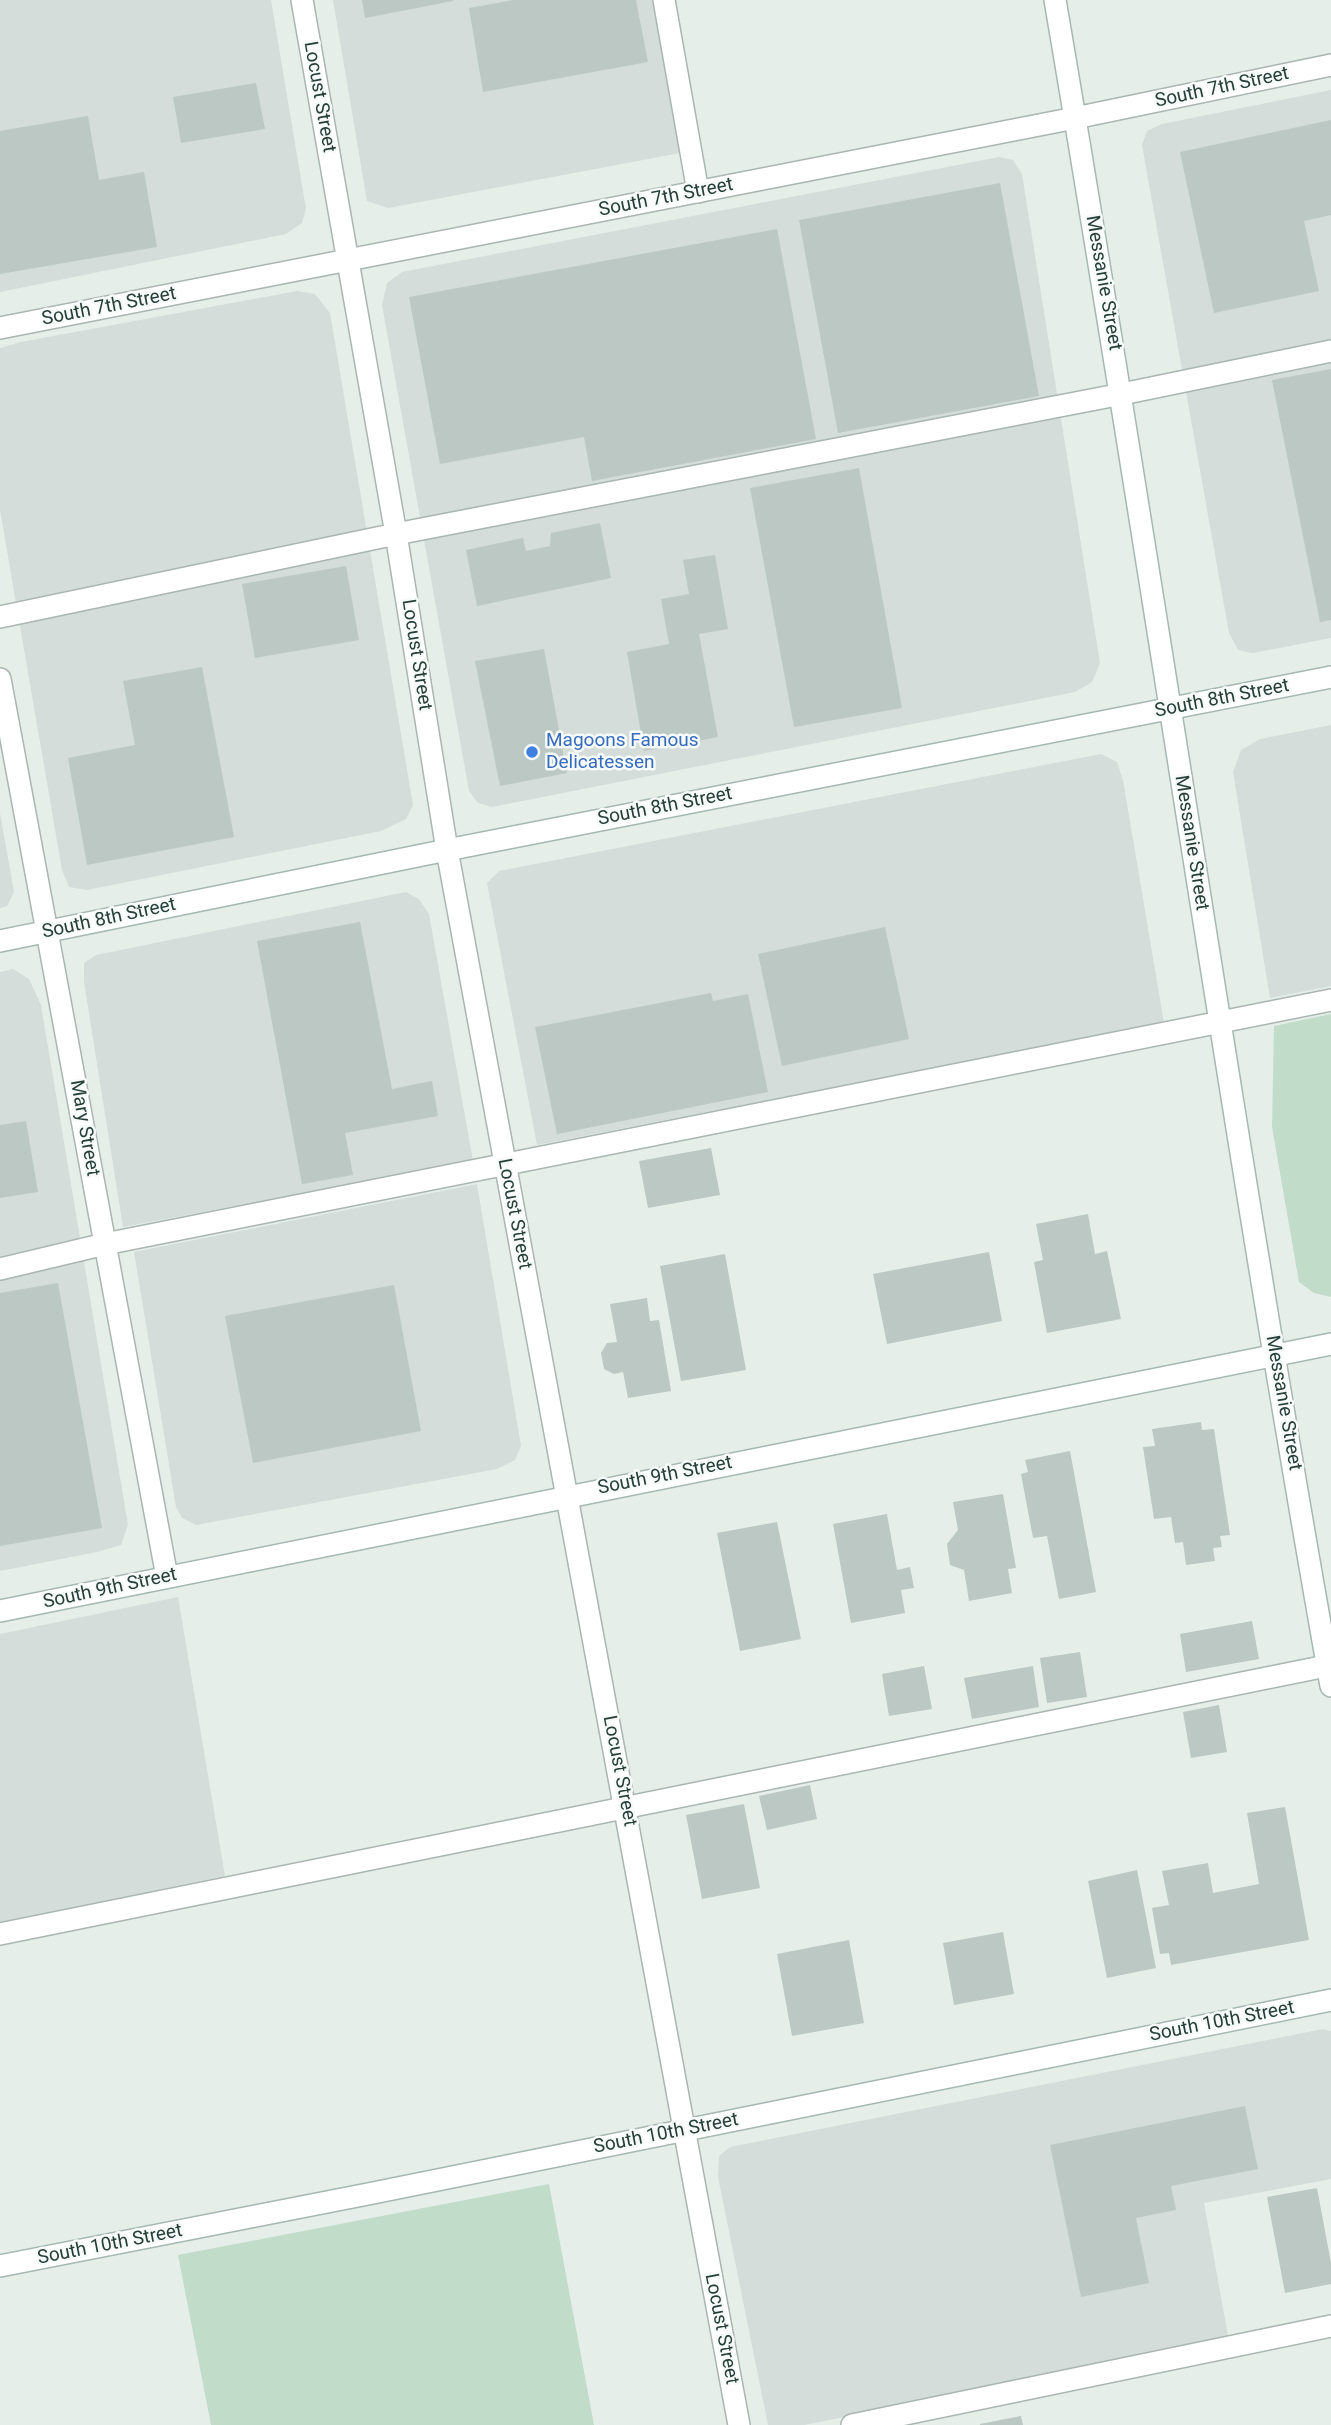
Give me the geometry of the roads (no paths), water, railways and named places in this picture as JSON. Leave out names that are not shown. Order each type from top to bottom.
[{"type":"street","name":"Locust Street","points":[[302,0],[396,534],[447,850],[739,2425]]},
{"type":"street","points":[[664,0],[698,192]]},
{"type":"street","name":"Messanie Street","points":[[1055,0],[1122,394],[1220,1023],[1330,1672]]},
{"type":"street","name":"South 7th Street","points":[[0,328],[1075,118],[1331,65]]},
{"type":"street","points":[[0,617],[396,534],[1331,351]]},
{"type":"street","name":"South 8th Street","points":[[0,941],[447,850],[1331,677]]},
{"type":"street","name":"Mary Street","points":[[0,679],[167,1577]]},
{"type":"street","points":[[0,1269],[105,1244],[1331,1000]]},
{"type":"street","name":"South 9th Street","points":[[0,1611],[1331,1344]]},
{"type":"street","points":[[0,1934],[626,1807],[1330,1672]]},
{"type":"street","name":"South 10th Street","points":[[0,2266],[1331,2000]]},
{"type":"street","points":[[852,2425],[1331,2326]]},
{"type":"place","name":"Magoons Famous Delicatessen","points":[[532,752]]}]
